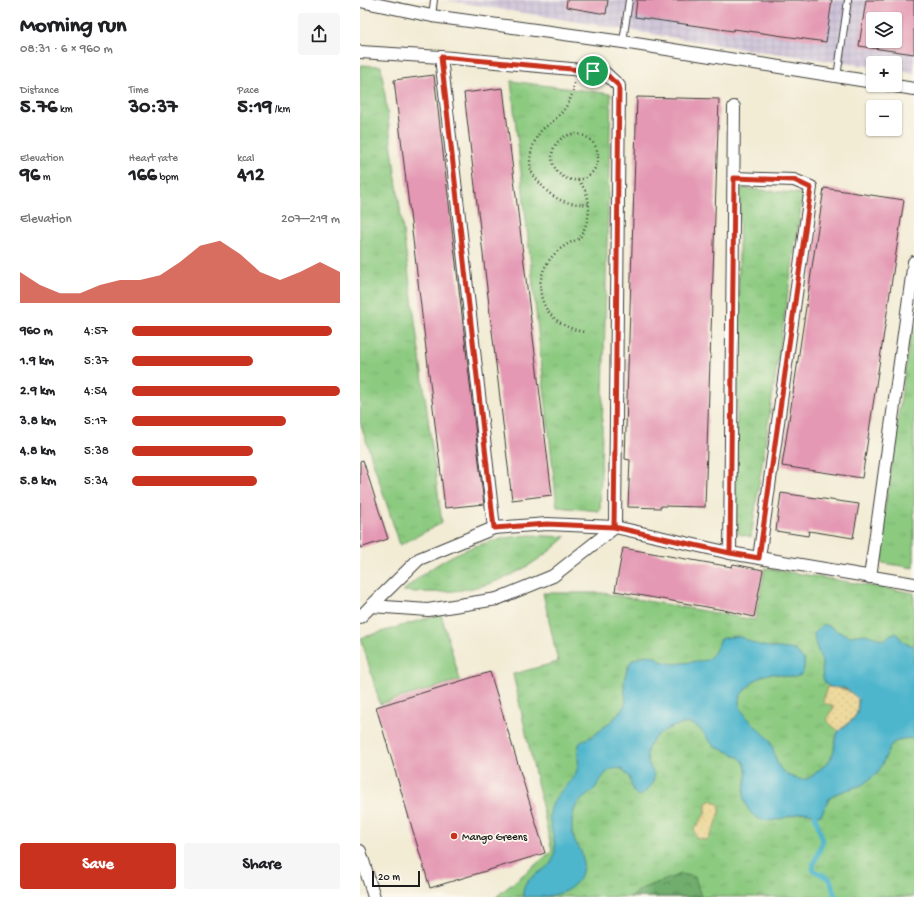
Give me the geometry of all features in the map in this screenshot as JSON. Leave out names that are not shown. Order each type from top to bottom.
[{"type":"street","points":[[360,1],[432,16],[622,42],[866,81]]},
{"type":"street","points":[[360,52],[441,57],[605,73],[619,86],[614,527]]},
{"type":"street","points":[[441,57],[494,528]]},
{"type":"street","points":[[902,87],[914,89]]},
{"type":"street","points":[[730,553],[734,107]]},
{"type":"street","points":[[734,178],[794,180],[811,188],[759,558]]},
{"type":"street","points":[[870,577],[914,262]]},
{"type":"street","points":[[360,617],[419,559],[494,528],[547,524],[614,527],[730,553],[914,584]]},
{"type":"street","points":[[371,606],[428,610],[497,599],[553,576],[614,527]]},
{"type":"street","points":[[360,851],[374,897]]},
{"type":"lane","points":[[432,16],[434,0]]},
{"type":"lane","points":[[622,42],[629,0]]},
{"type":"lane","points":[[837,77],[848,0]]},
{"type":"path","points":[[574,69],[574,87],[571,97],[561,114],[545,127],[536,139],[531,154],[531,170],[538,181],[553,197],[561,201],[574,204],[590,204]]},
{"type":"path","points":[[578,180],[588,176],[593,171],[597,164],[598,157],[597,150],[593,143],[587,138],[574,135],[562,139],[557,144],[554,150],[554,164],[562,176],[568,179],[578,180],[586,191],[590,204],[587,222],[580,239],[565,245],[552,256],[542,273],[540,282],[542,298],[549,312],[556,320],[564,326],[584,332]]},
{"type":"shaded area","points":[[444,0],[914,0],[914,73],[902,71],[902,56],[866,56],[866,66],[738,48]]},
{"type":"green space","points":[[360,65],[381,66],[442,523],[400,545],[360,422]]},
{"type":"green space","points":[[511,81],[611,94],[600,511],[557,507]]},
{"type":"green space","points":[[740,188],[803,194],[751,537],[735,533]]},
{"type":"green space","points":[[914,308],[914,568],[877,562]]},
{"type":"green space","points":[[530,535],[566,537],[529,565],[491,583],[449,591],[403,591],[432,568],[462,551],[477,545],[511,537]]},
{"type":"green space","points":[[765,568],[914,593],[914,897],[496,897],[552,851],[513,674],[558,662],[543,593],[602,593],[755,620]]},
{"type":"green space","points":[[441,614],[460,680],[380,704],[361,638]]},
{"type":"green space","points":[[681,874],[695,877],[701,897],[630,897],[643,888]]},
{"type":"sand","points":[[827,687],[844,689],[858,699],[858,709],[856,715],[839,731],[828,721],[828,716],[833,709],[832,705],[826,704],[823,701]]},
{"type":"sand","points":[[712,800],[720,805],[720,809],[712,833],[707,840],[696,838],[694,829],[706,813],[706,803]]},
{"type":"water","points":[[823,624],[851,636],[865,634],[884,640],[891,634],[896,633],[905,643],[914,645],[914,738],[902,739],[893,743],[878,773],[862,785],[835,794],[829,799],[821,815],[804,813],[795,814],[776,820],[763,820],[752,814],[745,802],[744,794],[746,769],[742,761],[736,755],[715,746],[699,728],[691,724],[675,726],[662,732],[650,745],[647,756],[654,774],[654,779],[651,785],[641,795],[638,796],[633,791],[629,777],[622,769],[617,768],[607,772],[595,788],[578,803],[572,818],[572,829],[575,841],[583,856],[583,867],[581,875],[571,888],[564,892],[549,896],[523,897],[526,883],[547,867],[554,856],[555,845],[550,824],[551,806],[558,795],[571,781],[577,770],[578,749],[580,743],[601,730],[620,713],[623,708],[626,700],[624,688],[625,679],[627,669],[632,660],[646,655],[654,656],[663,662],[675,664],[707,660],[714,653],[721,639],[729,637],[744,638],[763,646],[795,650],[804,660],[804,669],[802,674],[792,677],[768,674],[760,677],[742,694],[739,700],[740,707],[746,716],[770,741],[778,765],[786,774],[796,778],[806,779],[825,765],[833,754],[837,734],[856,715],[858,709],[858,699],[846,689],[827,685],[823,679],[822,663],[815,643],[814,633]]},
{"type":"building","points":[[567,0],[608,0],[606,14],[566,7]]},
{"type":"building","points":[[637,0],[832,0],[826,42],[635,17]]},
{"type":"building","points":[[866,0],[914,0],[914,54],[873,48],[902,48],[902,12],[866,12],[866,47],[859,46]]},
{"type":"building","points":[[434,75],[484,504],[445,508],[394,80]]},
{"type":"building","points":[[503,88],[552,495],[512,500],[464,93]]},
{"type":"building","points":[[637,97],[719,99],[705,507],[628,507],[630,460],[625,459]]},
{"type":"building","points":[[824,188],[904,200],[862,478],[782,466]]},
{"type":"building","points":[[363,460],[388,539],[360,548],[360,461]]},
{"type":"building","points":[[781,493],[859,504],[853,538],[809,531],[808,536],[776,531]]},
{"type":"building","points":[[623,548],[732,567],[733,564],[763,570],[754,617],[724,610],[615,591]]},
{"type":"building","points":[[490,672],[545,853],[430,888],[376,707]]},
{"type":"waterway","points":[[815,816],[823,841],[814,863],[813,870],[830,879],[835,897]]},
{"type":"place","name":"Mango Greens","points":[[454,836]]},
{"type":"route","points":[[593,71],[441,57],[494,528],[547,524],[614,527],[672,540],[730,553],[734,178],[794,180],[811,188],[759,558],[730,553],[614,527],[619,86],[605,73],[593,71]]}]
